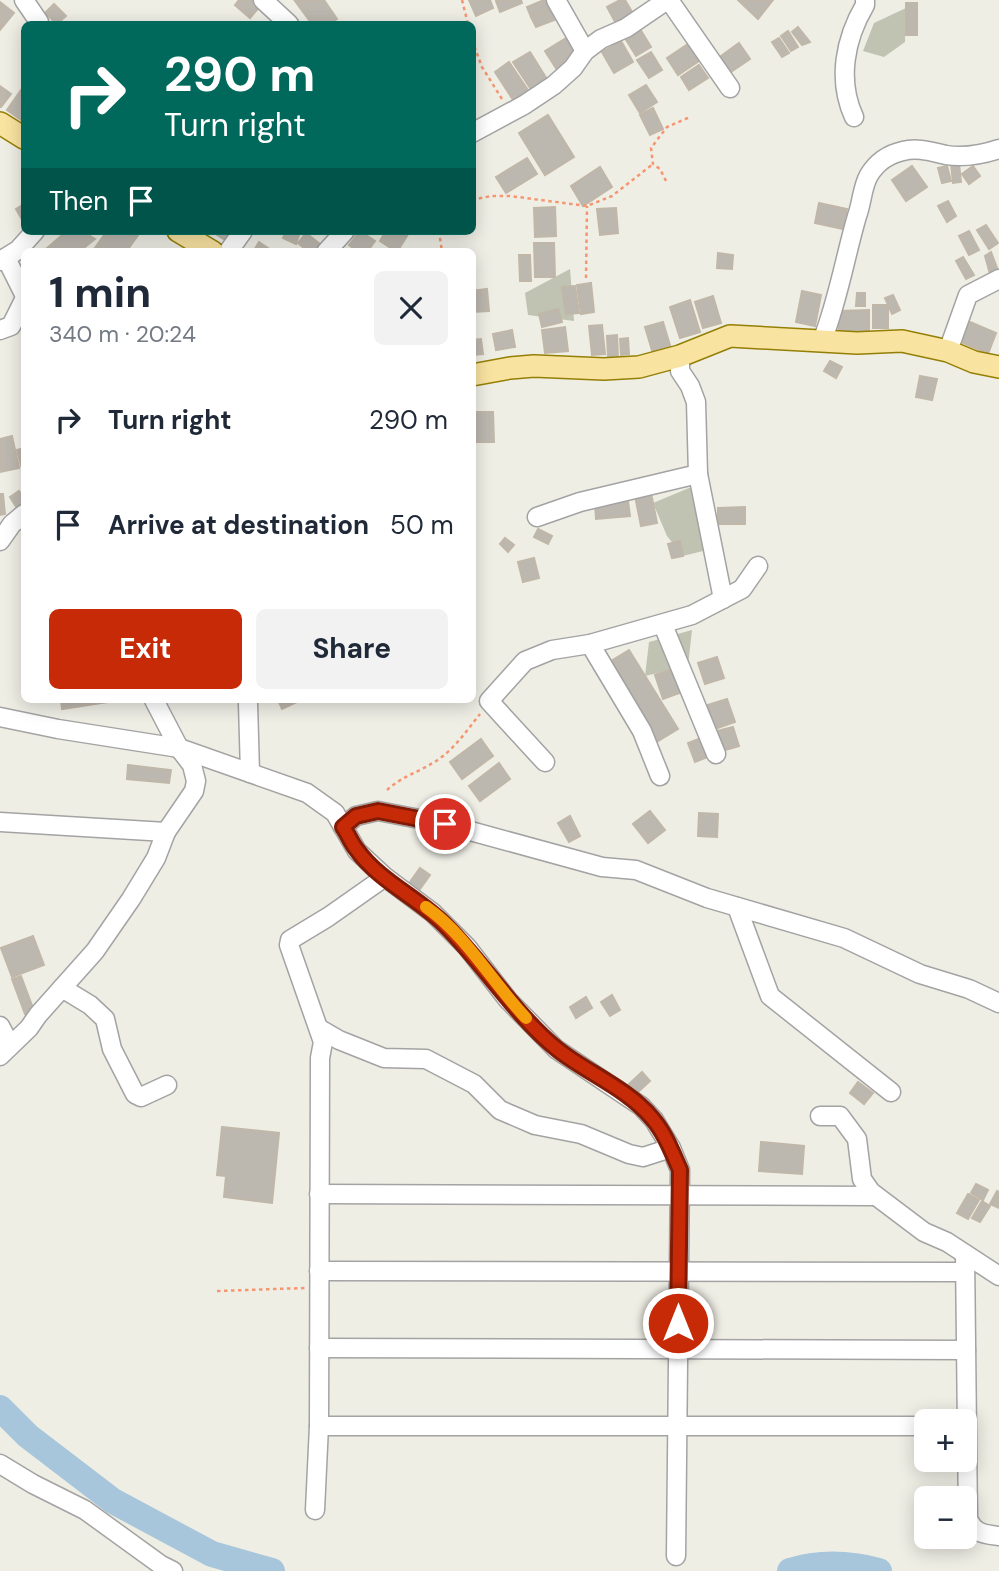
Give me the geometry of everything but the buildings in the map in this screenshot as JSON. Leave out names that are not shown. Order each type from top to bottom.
[{"type":"main road","points":[[0,123],[21,136]]},
{"type":"main road","points":[[187,235],[207,248]]},
{"type":"main road","points":[[476,374],[534,366],[604,369],[639,367],[680,356],[730,336],[857,343],[902,341],[948,351],[974,362],[999,367]]},
{"type":"street","points":[[24,0],[38,21]]},
{"type":"street","points":[[263,0],[286,21]]},
{"type":"street","points":[[556,0],[585,51]]},
{"type":"street","points":[[476,131],[554,85],[573,68],[585,51],[601,39],[626,27],[668,0],[730,88]]},
{"type":"street","points":[[854,117],[847,98],[844,57],[865,0]]},
{"type":"street","points":[[822,341],[832,314],[865,183],[879,162],[905,150],[918,149],[963,156],[981,155],[999,149]]},
{"type":"street","points":[[21,298],[3,260],[18,250],[31,235]]},
{"type":"street","points":[[330,248],[341,235]]},
{"type":"street","points":[[948,351],[968,295],[999,279]]},
{"type":"street","points":[[0,330],[11,327],[21,306]]},
{"type":"street","points":[[680,356],[680,371],[696,402],[698,474],[723,599]]},
{"type":"street","points":[[537,517],[580,502],[698,474]]},
{"type":"street","points":[[0,541],[21,516]]},
{"type":"street","points":[[545,762],[489,702],[525,661],[552,650],[590,645],[692,615],[742,589],[758,566]]},
{"type":"street","points":[[663,625],[716,754]]},
{"type":"street","points":[[590,645],[642,731],[660,776]]},
{"type":"street","points":[[5,1051],[29,1028],[94,951],[131,899],[156,858],[166,832],[194,791],[196,781],[192,765],[179,748],[156,703]]},
{"type":"street","points":[[248,703],[250,773]]},
{"type":"street","points":[[0,717],[179,748],[307,793],[335,813],[357,851],[385,877],[433,913],[467,947],[509,1000],[556,1049],[641,1106],[654,1120],[671,1148],[680,1170],[676,1556]]},
{"type":"street","points":[[343,827],[356,816],[378,811],[445,824],[602,867],[636,870],[707,898],[844,937],[920,974],[969,989],[999,1003]]},
{"type":"street","points":[[0,822],[166,832]]},
{"type":"street","points":[[315,1510],[319,1426],[320,1058],[323,1042],[289,945],[290,940],[385,877]]},
{"type":"street","points":[[737,907],[769,996],[891,1092]]},
{"type":"street","points":[[62,988],[90,1005],[105,1019],[112,1049],[135,1094],[141,1097],[167,1086]]},
{"type":"street","points":[[0,1026],[5,1051]]},
{"type":"street","points":[[320,1029],[339,1040],[384,1058],[426,1059],[474,1084],[499,1110],[535,1125],[581,1135],[643,1157],[671,1148]]},
{"type":"street","points":[[820,1116],[840,1116],[857,1139],[862,1179],[876,1196],[924,1232],[947,1242],[999,1276]]},
{"type":"street","points":[[319,1194],[876,1196]]},
{"type":"street","points":[[965,1254],[966,1409]]},
{"type":"street","points":[[319,1279],[679,1272],[965,1272]]},
{"type":"street","points":[[319,1348],[966,1350]]},
{"type":"street","points":[[319,1426],[914,1426]]},
{"type":"street","points":[[0,1464],[85,1510],[173,1571]]},
{"type":"street","points":[[967,1472],[968,1519],[972,1528],[981,1534],[999,1536]]},
{"type":"path","points":[[462,0],[467,21]]},
{"type":"path","points":[[476,51],[482,67],[509,113]]},
{"type":"path","points":[[666,181],[660,169],[653,164],[651,148],[667,127],[690,117]]},
{"type":"path","points":[[476,199],[510,196],[587,206],[612,196],[653,164]]},
{"type":"path","points":[[586,278],[587,206]]},
{"type":"path","points":[[387,790],[454,748],[489,702]]},
{"type":"path","points":[[218,1291],[319,1279]]},
{"type":"shaded area","points":[[906,8],[905,42],[884,57],[863,51],[874,23]]},
{"type":"shaded area","points":[[570,269],[574,321],[528,315],[525,293]]},
{"type":"shaded area","points":[[696,485],[707,550],[683,556],[667,536],[653,503]]},
{"type":"shaded area","points":[[692,630],[688,666],[645,676],[649,642]]},
{"type":"waterway","points":[[0,1408],[28,1436],[113,1501],[212,1554],[272,1571]]},
{"type":"waterway","points":[[790,1571],[834,1565],[879,1571]]},
{"type":"slow traffic","points":[[426,907],[467,947],[526,1018]]},
{"type":"route","points":[[445,824],[378,811],[356,816],[343,827],[357,851],[385,877],[433,913],[467,947],[509,1000],[556,1049],[641,1106],[654,1120],[671,1148],[680,1170],[678,1323]]}]
